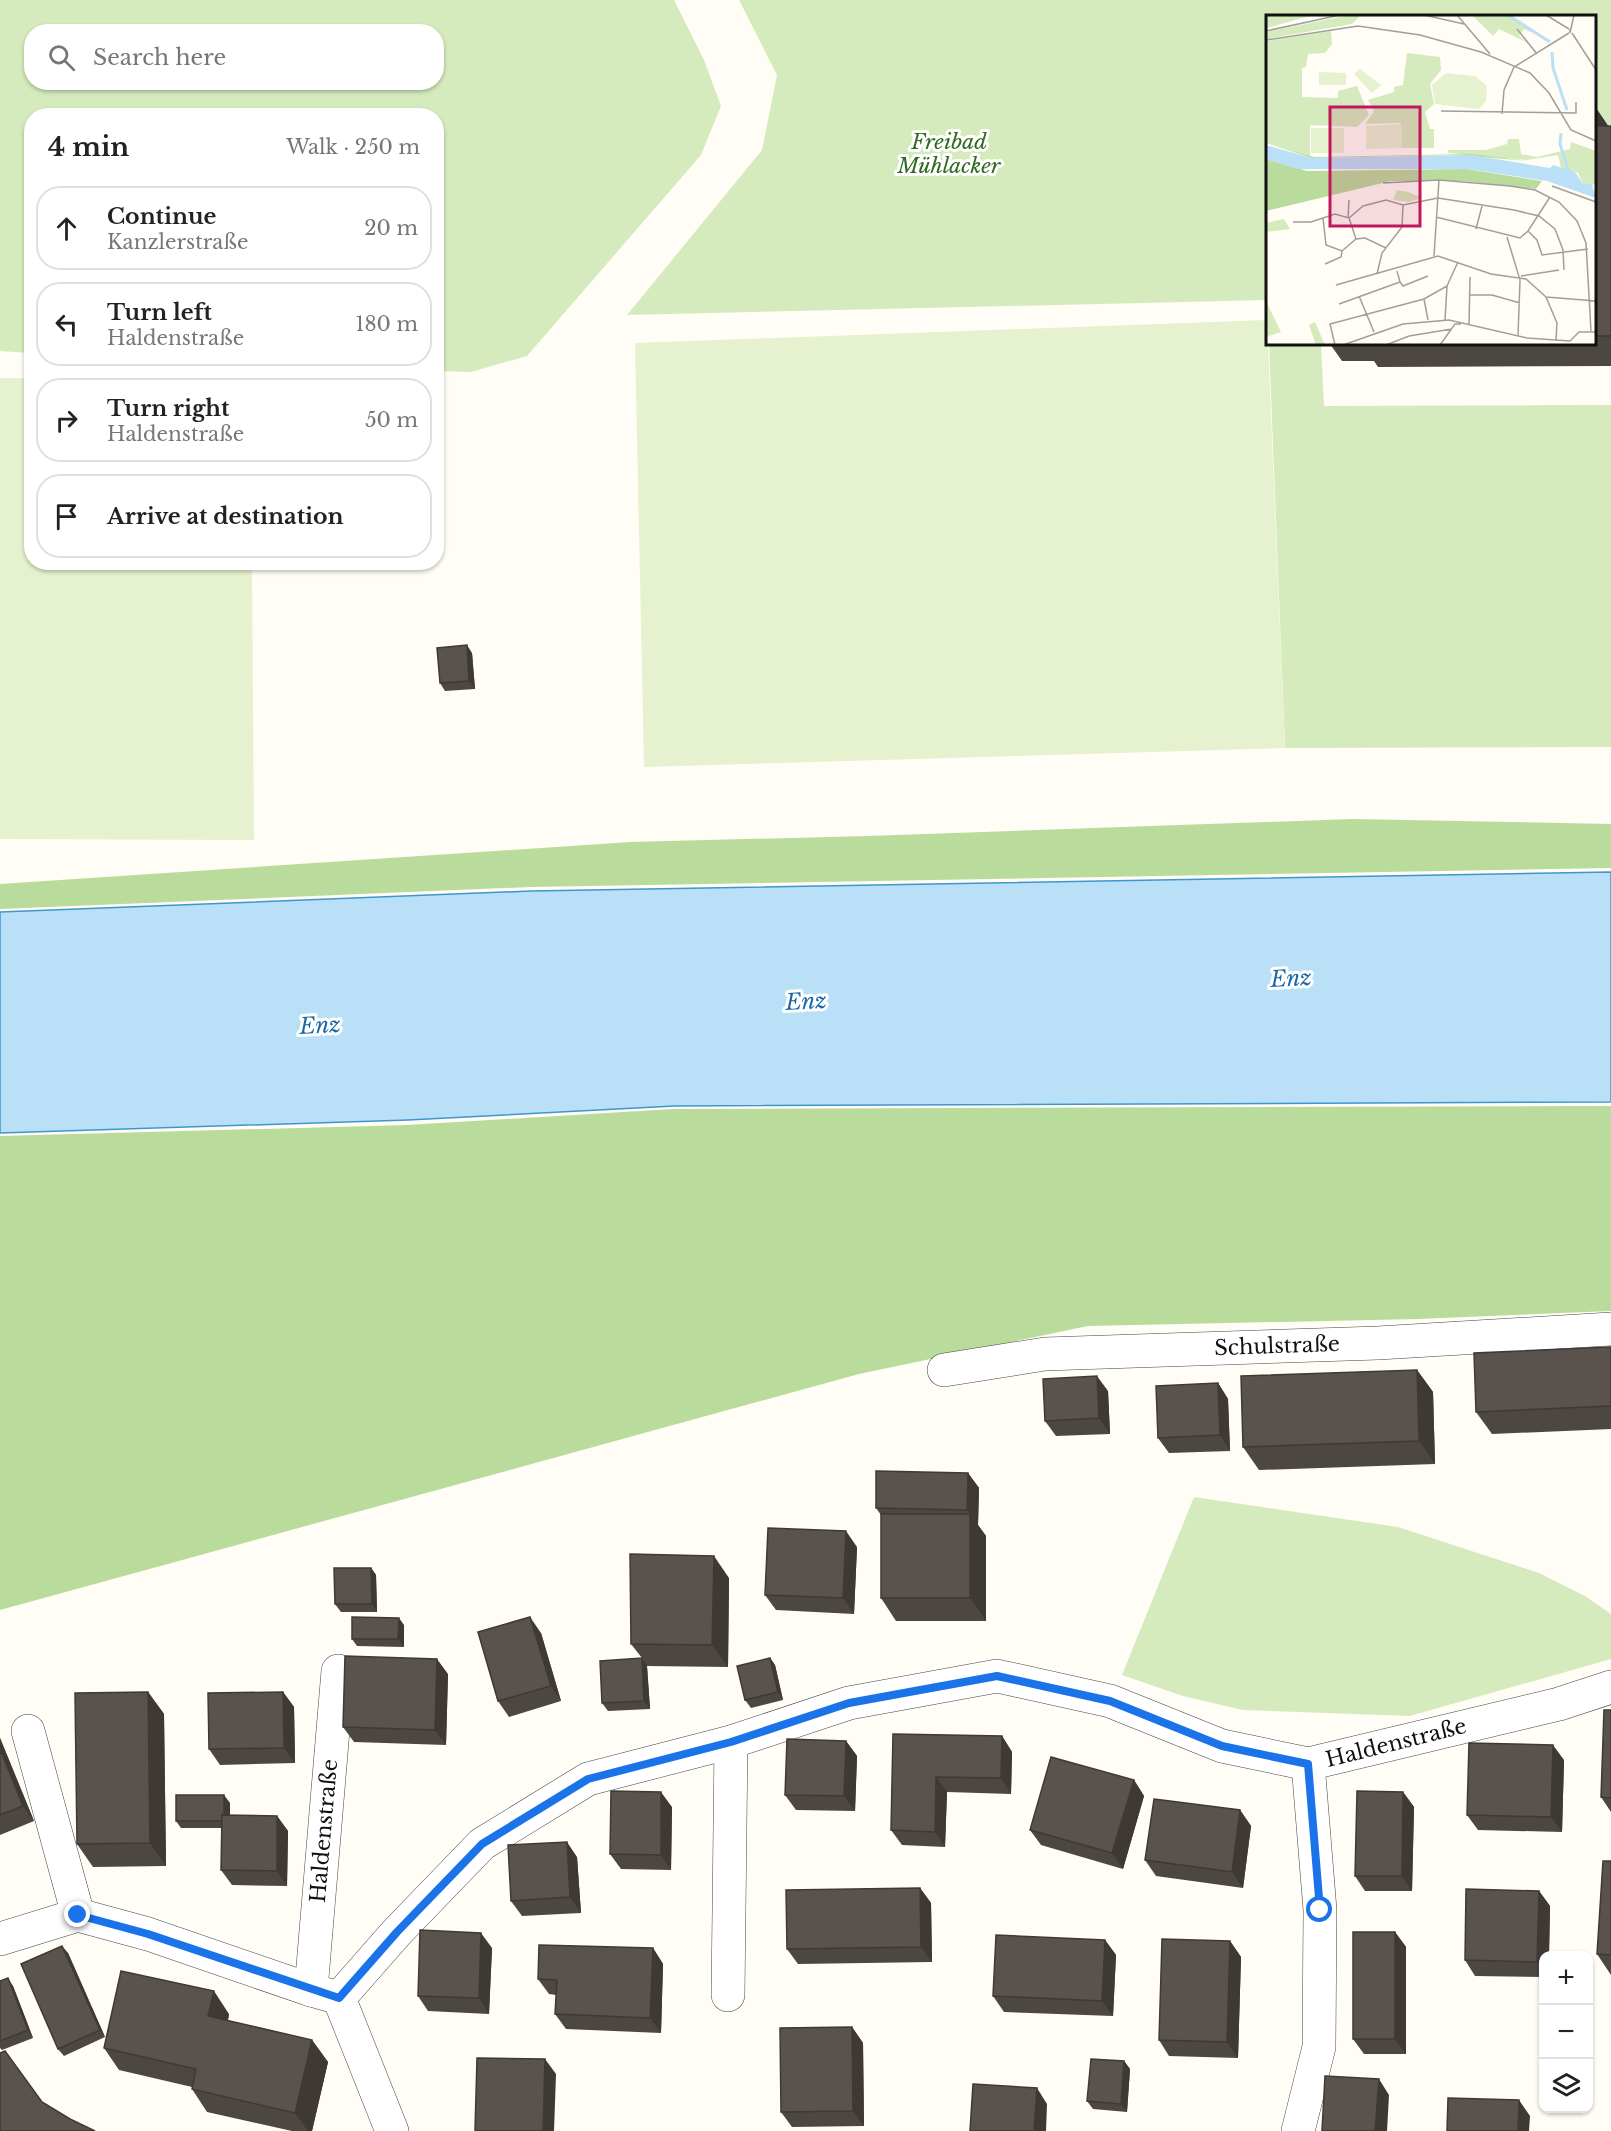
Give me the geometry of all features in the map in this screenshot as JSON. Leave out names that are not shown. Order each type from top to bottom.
[{"type":"street","name":"Schulstraße","points":[[944,1370],[1045,1354],[1378,1343],[1611,1329]]},
{"type":"street","name":"Haldenstraße","points":[[325,1994],[338,1671]]},
{"type":"street","name":"Haldenstraße","points":[[325,1994],[397,1932],[482,1844],[588,1779],[731,1742],[849,1703],[997,1676],[1110,1701],[1222,1746],[1308,1764],[1559,1704],[1611,1687]]},
{"type":"street","points":[[28,1731],[78,1915]]},
{"type":"street","points":[[728,1995],[731,1742]]},
{"type":"street","points":[[1298,2131],[1319,2047],[1320,1910],[1308,1764]]},
{"type":"street","points":[[0,1939],[78,1915],[148,1934],[325,1994],[392,2131]]},
{"type":"green space","points":[[0,0],[674,0],[704,60],[721,106],[701,155],[527,356],[471,372],[444,371],[444,108],[24,108],[24,353],[0,351]]},
{"type":"green space","name":"Freibad Mühlacker","points":[[739,0],[1611,0],[1611,366],[1378,367],[1378,361],[1342,361],[1342,345],[1596,345],[1596,15],[1266,15],[1266,300],[627,315],[762,150],[777,75]]},
{"type":"green space","points":[[1266,320],[1285,748],[644,767],[635,343]]},
{"type":"green space","points":[[1269,345],[1321,345],[1324,406],[1611,405],[1611,747],[1285,748]]},
{"type":"green space","points":[[0,378],[24,378],[24,570],[252,570],[254,840],[0,839]]},
{"type":"green space","points":[[1352,819],[1611,824],[1611,868],[531,887],[0,909],[0,884],[630,842]]},
{"type":"green space","points":[[1611,1106],[1611,1311],[1418,1319],[1088,1326],[859,1374],[0,1610],[0,1136],[407,1125],[673,1109]]},
{"type":"green space","points":[[1194,1497],[1398,1527],[1539,1573],[1585,1596],[1611,1614],[1611,1659],[1410,1716],[1243,1710],[1183,1696],[1122,1675]]},
{"type":"water","name":"Enz","points":[[1611,872],[1611,1102],[674,1106],[408,1120],[0,1133],[0,912],[531,891]]},
{"type":"building","points":[[1596,126],[1611,126],[1611,336],[1596,336]]},
{"type":"building","points":[[467,645],[469,681],[440,683],[437,648]]},
{"type":"building","points":[[1611,1347],[1611,1406],[1476,1412],[1474,1353]]},
{"type":"building","points":[[1417,1370],[1419,1441],[1243,1447],[1241,1376]]},
{"type":"building","points":[[1097,1376],[1099,1418],[1045,1421],[1043,1379]]},
{"type":"building","points":[[1218,1383],[1220,1435],[1158,1438],[1156,1386]]},
{"type":"building","points":[[876,1471],[968,1473],[967,1510],[876,1508]]},
{"type":"building","points":[[881,1514],[970,1514],[970,1598],[881,1598]]},
{"type":"building","points":[[768,1528],[846,1531],[843,1598],[765,1595]]},
{"type":"building","points":[[630,1554],[714,1556],[712,1645],[631,1644]]},
{"type":"building","points":[[334,1568],[371,1568],[372,1604],[335,1604]]},
{"type":"building","points":[[352,1617],[399,1618],[398,1639],[352,1639]]},
{"type":"building","points":[[530,1617],[551,1686],[498,1701],[478,1632]]},
{"type":"building","points":[[345,1656],[437,1659],[435,1730],[343,1727]]},
{"type":"building","points":[[642,1658],[644,1701],[602,1703],[600,1661]]},
{"type":"building","points":[[770,1658],[778,1692],[745,1700],[737,1666]]},
{"type":"building","points":[[148,1692],[150,1843],[77,1844],[75,1693]]},
{"type":"building","points":[[283,1692],[284,1748],[209,1749],[208,1693]]},
{"type":"building","points":[[1604,1710],[1611,1710],[1611,1798],[1601,1797]]},
{"type":"building","points":[[893,1734],[1002,1736],[1001,1778],[936,1777],[935,1832],[891,1830]]},
{"type":"building","points":[[787,1739],[846,1741],[844,1796],[785,1795]]},
{"type":"building","points":[[1469,1743],[1553,1745],[1551,1817],[1467,1815]]},
{"type":"building","points":[[0,1749],[23,1806],[0,1815]]},
{"type":"building","points":[[1051,1757],[1134,1780],[1112,1853],[1030,1830]]},
{"type":"building","points":[[611,1791],[661,1792],[661,1855],[610,1854]]},
{"type":"building","points":[[1357,1791],[1403,1792],[1402,1876],[1355,1876]]},
{"type":"building","points":[[176,1795],[224,1795],[222,1821],[176,1821]]},
{"type":"building","points":[[1154,1799],[1240,1810],[1232,1872],[1145,1860]]},
{"type":"building","points":[[222,1815],[277,1816],[277,1871],[221,1870]]},
{"type":"building","points":[[567,1842],[570,1897],[511,1901],[508,1845]]},
{"type":"building","points":[[1603,1861],[1611,1861],[1611,1955],[1597,1954]]},
{"type":"building","points":[[920,1888],[921,1947],[787,1949],[786,1890]]},
{"type":"building","points":[[1466,1889],[1539,1891],[1537,1962],[1465,1960]]},
{"type":"building","points":[[420,1930],[481,1933],[479,1998],[418,1996]]},
{"type":"building","points":[[1353,1932],[1395,1932],[1395,2039],[1353,2039]]},
{"type":"building","points":[[996,1935],[1105,1940],[1102,2001],[993,1996]]},
{"type":"building","points":[[1162,1939],[1230,1941],[1227,2042],[1159,2040]]},
{"type":"building","points":[[539,1945],[653,1948],[650,2018],[555,2014],[557,1980],[538,1979]]},
{"type":"building","points":[[62,1946],[100,2030],[58,2049],[21,1964]]},
{"type":"building","points":[[121,1971],[214,1991],[208,2016],[312,2040],[295,2113],[192,2089],[196,2069],[104,2048]]},
{"type":"building","points":[[8,1978],[28,2030],[0,2041],[0,1981]]},
{"type":"building","points":[[852,2027],[853,2111],[781,2112],[780,2028]]},
{"type":"building","points":[[5,2051],[42,2102],[95,2131],[0,2131],[0,2053]]},
{"type":"building","points":[[477,2058],[545,2059],[543,2131],[475,2131]]},
{"type":"building","points":[[1091,2059],[1124,2061],[1121,2104],[1087,2101]]},
{"type":"building","points":[[1325,2076],[1379,2079],[1375,2131],[1322,2131]]},
{"type":"building","points":[[973,2084],[1037,2088],[1034,2131],[970,2131]]},
{"type":"building","points":[[1448,2098],[1519,2100],[1518,2131],[1447,2131]]},
{"type":"route","points":[[78,1915],[148,1934],[339,1998],[397,1932],[482,1844],[588,1779],[731,1742],[849,1703],[997,1676],[1110,1701],[1222,1746],[1308,1764],[1320,1910]]}]
